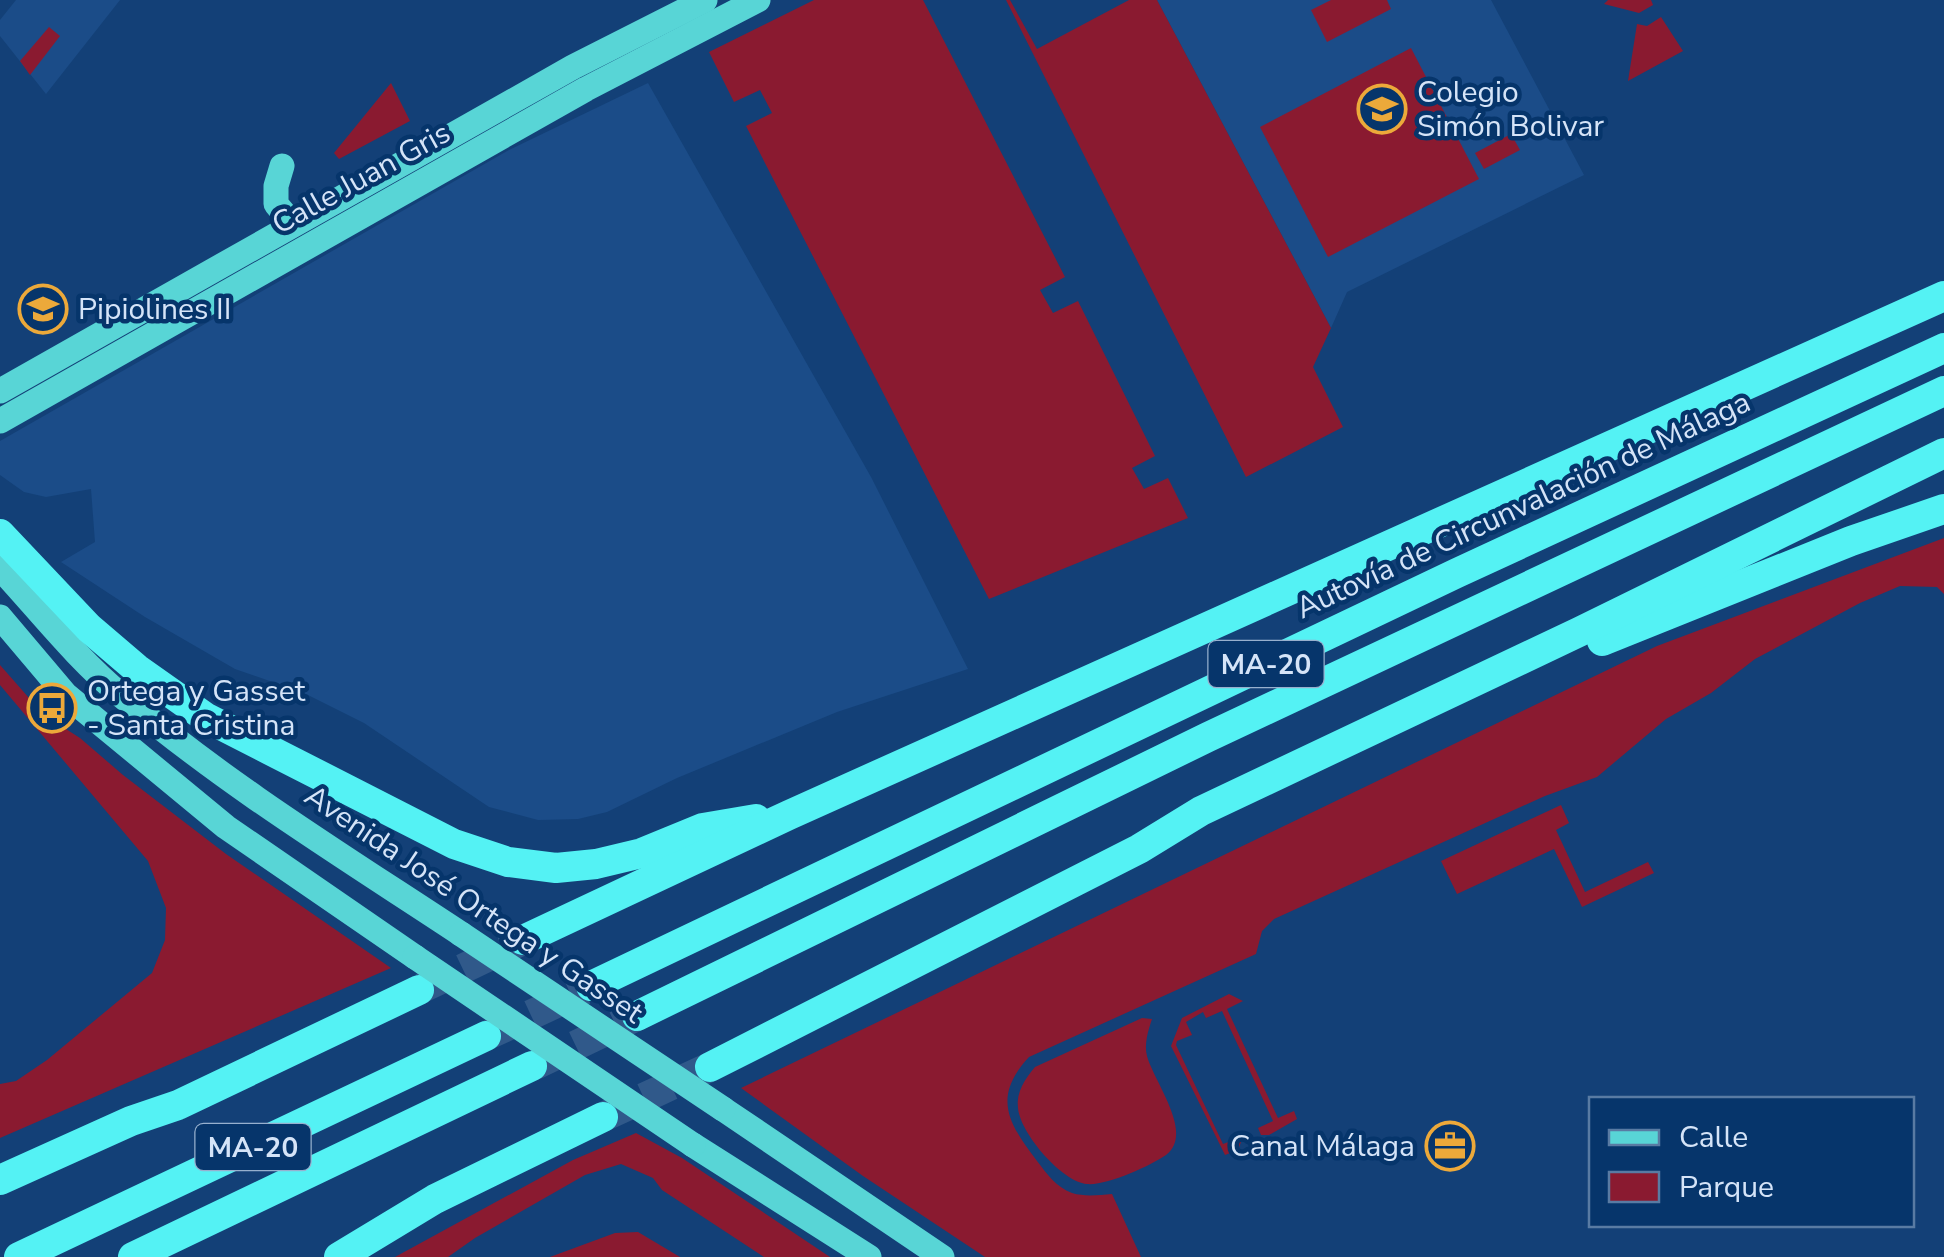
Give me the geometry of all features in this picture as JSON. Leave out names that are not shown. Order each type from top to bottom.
[{"type":"highway","points":[[522,940],[789,814],[1944,296]]},
{"type":"highway","name":"Autovía de Circunvalación de Málaga","points":[[591,986],[1457,573],[1944,348]]},
{"type":"highway","name":"MA-20","points":[[637,1016],[1244,720],[1944,391]]},
{"type":"highway","points":[[710,1067],[1139,849],[1201,811],[1944,453]]},
{"type":"highway","points":[[1139,849],[1206,828],[1586,647],[1851,541],[1944,509]]},
{"type":"highway","points":[[0,534],[89,628],[137,669],[205,717],[454,844],[508,862],[556,868],[583,866],[642,853],[703,828],[789,814]]},
{"type":"highway","points":[[0,1180],[178,1105],[418,990]]},
{"type":"highway","name":"MA-20","points":[[19,1257],[486,1036]]},
{"type":"highway","name":"MA-20","points":[[133,1257],[532,1066]]},
{"type":"highway","points":[[0,1203],[138,1137],[178,1105]]},
{"type":"highway","points":[[339,1257],[435,1199],[603,1117]]},
{"type":"main road","name":"Calle Juan Gris","points":[[0,392],[573,67],[706,0]]},
{"type":"main road","name":"Calle Juan Gris","points":[[0,421],[586,89],[758,0]]},
{"type":"main road","points":[[282,166],[276,204],[287,217],[302,219]]},
{"type":"main road","points":[[176,319],[179,290]]},
{"type":"main road","name":"Avenida José Ortega y Gasset","points":[[0,568],[48,625],[120,695],[246,790],[942,1257]]},
{"type":"main road","points":[[0,618],[66,696],[211,815],[693,1145],[868,1257]]},
{"type":"shaded area","points":[[16,0],[120,0],[46,94],[0,36],[0,20]]},
{"type":"shaded area","name":"Colegio Simón Bolivar","points":[[1157,0],[1491,0],[1584,175],[1347,292],[1331,328]]},
{"type":"shaded area","points":[[648,83],[871,477],[968,669],[837,712],[677,778],[607,812],[578,819],[538,820],[489,807],[364,723],[304,693],[235,669],[61,562],[95,542],[91,489],[46,497],[24,492],[0,475],[0,441],[509,150]]},
{"type":"green space","points":[[814,0],[923,0],[1065,277],[1040,290],[1053,313],[1078,301],[1155,456],[1132,468],[1144,489],[1168,478],[1188,518],[989,599],[746,126],[772,113],[760,90],[734,102],[709,52]]},
{"type":"green space","points":[[1006,0],[1010,0],[1037,49],[1129,0],[1157,0],[1331,328],[1313,367],[1343,427],[1246,477]]},
{"type":"green space","points":[[1331,0],[1387,0],[1391,9],[1327,42],[1311,10]]},
{"type":"green space","points":[[1608,0],[1651,0],[1653,5],[1639,13],[1604,4]]},
{"type":"green space","points":[[1661,17],[1683,51],[1628,81],[1637,24],[1647,26]]},
{"type":"green space","points":[[49,27],[60,36],[30,75],[20,61]]},
{"type":"green space","points":[[1411,48],[1479,179],[1328,257],[1260,127]]},
{"type":"green space","points":[[391,83],[410,121],[339,159],[334,153]]},
{"type":"green space","points":[[1511,134],[1520,150],[1484,169],[1475,153]]},
{"type":"green space","points":[[1944,538],[1944,594],[1937,587],[1900,586],[1860,603],[1755,659],[1711,693],[1666,719],[1597,777],[1545,796],[1274,919],[1262,931],[1256,954],[1029,1057],[1018,1071],[1008,1097],[1008,1110],[1018,1134],[1044,1171],[1061,1187],[1082,1195],[1112,1194],[1141,1257],[985,1257],[741,1088],[1657,646]]},
{"type":"green space","points":[[0,665],[44,715],[80,738],[226,854],[391,968],[0,1138],[0,1084],[16,1081],[47,1060],[152,973],[165,940],[166,908],[148,861],[0,685]]},
{"type":"green space","points":[[1561,805],[1569,823],[1556,830],[1585,892],[1648,862],[1654,873],[1582,907],[1554,849],[1457,894],[1441,861]]},
{"type":"green space","points":[[1229,994],[1243,1001],[1227,1009],[1278,1118],[1294,1111],[1297,1119],[1269,1135],[1261,1135],[1258,1128],[1273,1121],[1222,1011],[1206,1018],[1203,1012],[1186,1022],[1192,1035],[1176,1045],[1223,1144],[1239,1138],[1241,1142],[1238,1150],[1225,1155],[1171,1046],[1182,1018]]},
{"type":"green space","points":[[1142,1018],[1152,1019],[1146,1051],[1175,1121],[1174,1146],[1159,1159],[1116,1179],[1095,1184],[1077,1181],[1055,1166],[1034,1143],[1018,1108],[1020,1091],[1035,1067]]},
{"type":"green space","points":[[636,1133],[682,1158],[830,1257],[764,1257],[662,1190],[653,1178],[621,1164],[585,1175],[448,1257],[395,1257],[573,1160]]},
{"type":"green space","points":[[638,1232],[680,1257],[550,1257],[615,1233]]},
{"type":"tunnel","points":[[422,988],[523,940]]},
{"type":"tunnel","points":[[490,1034],[584,990]]},
{"type":"tunnel","points":[[535,1065],[637,1016]]},
{"type":"tunnel","points":[[603,1117],[710,1067]]},
{"type":"place","name":"Colegio Simón Bolivar","points":[[1382,109]]},
{"type":"place","name":"Pipiolines II","points":[[43,309]]},
{"type":"place","name":"Ortega y Gasset - Santa Cristina","points":[[52,708]]},
{"type":"place","name":"Canal Málaga","points":[[1450,1146]]}]
